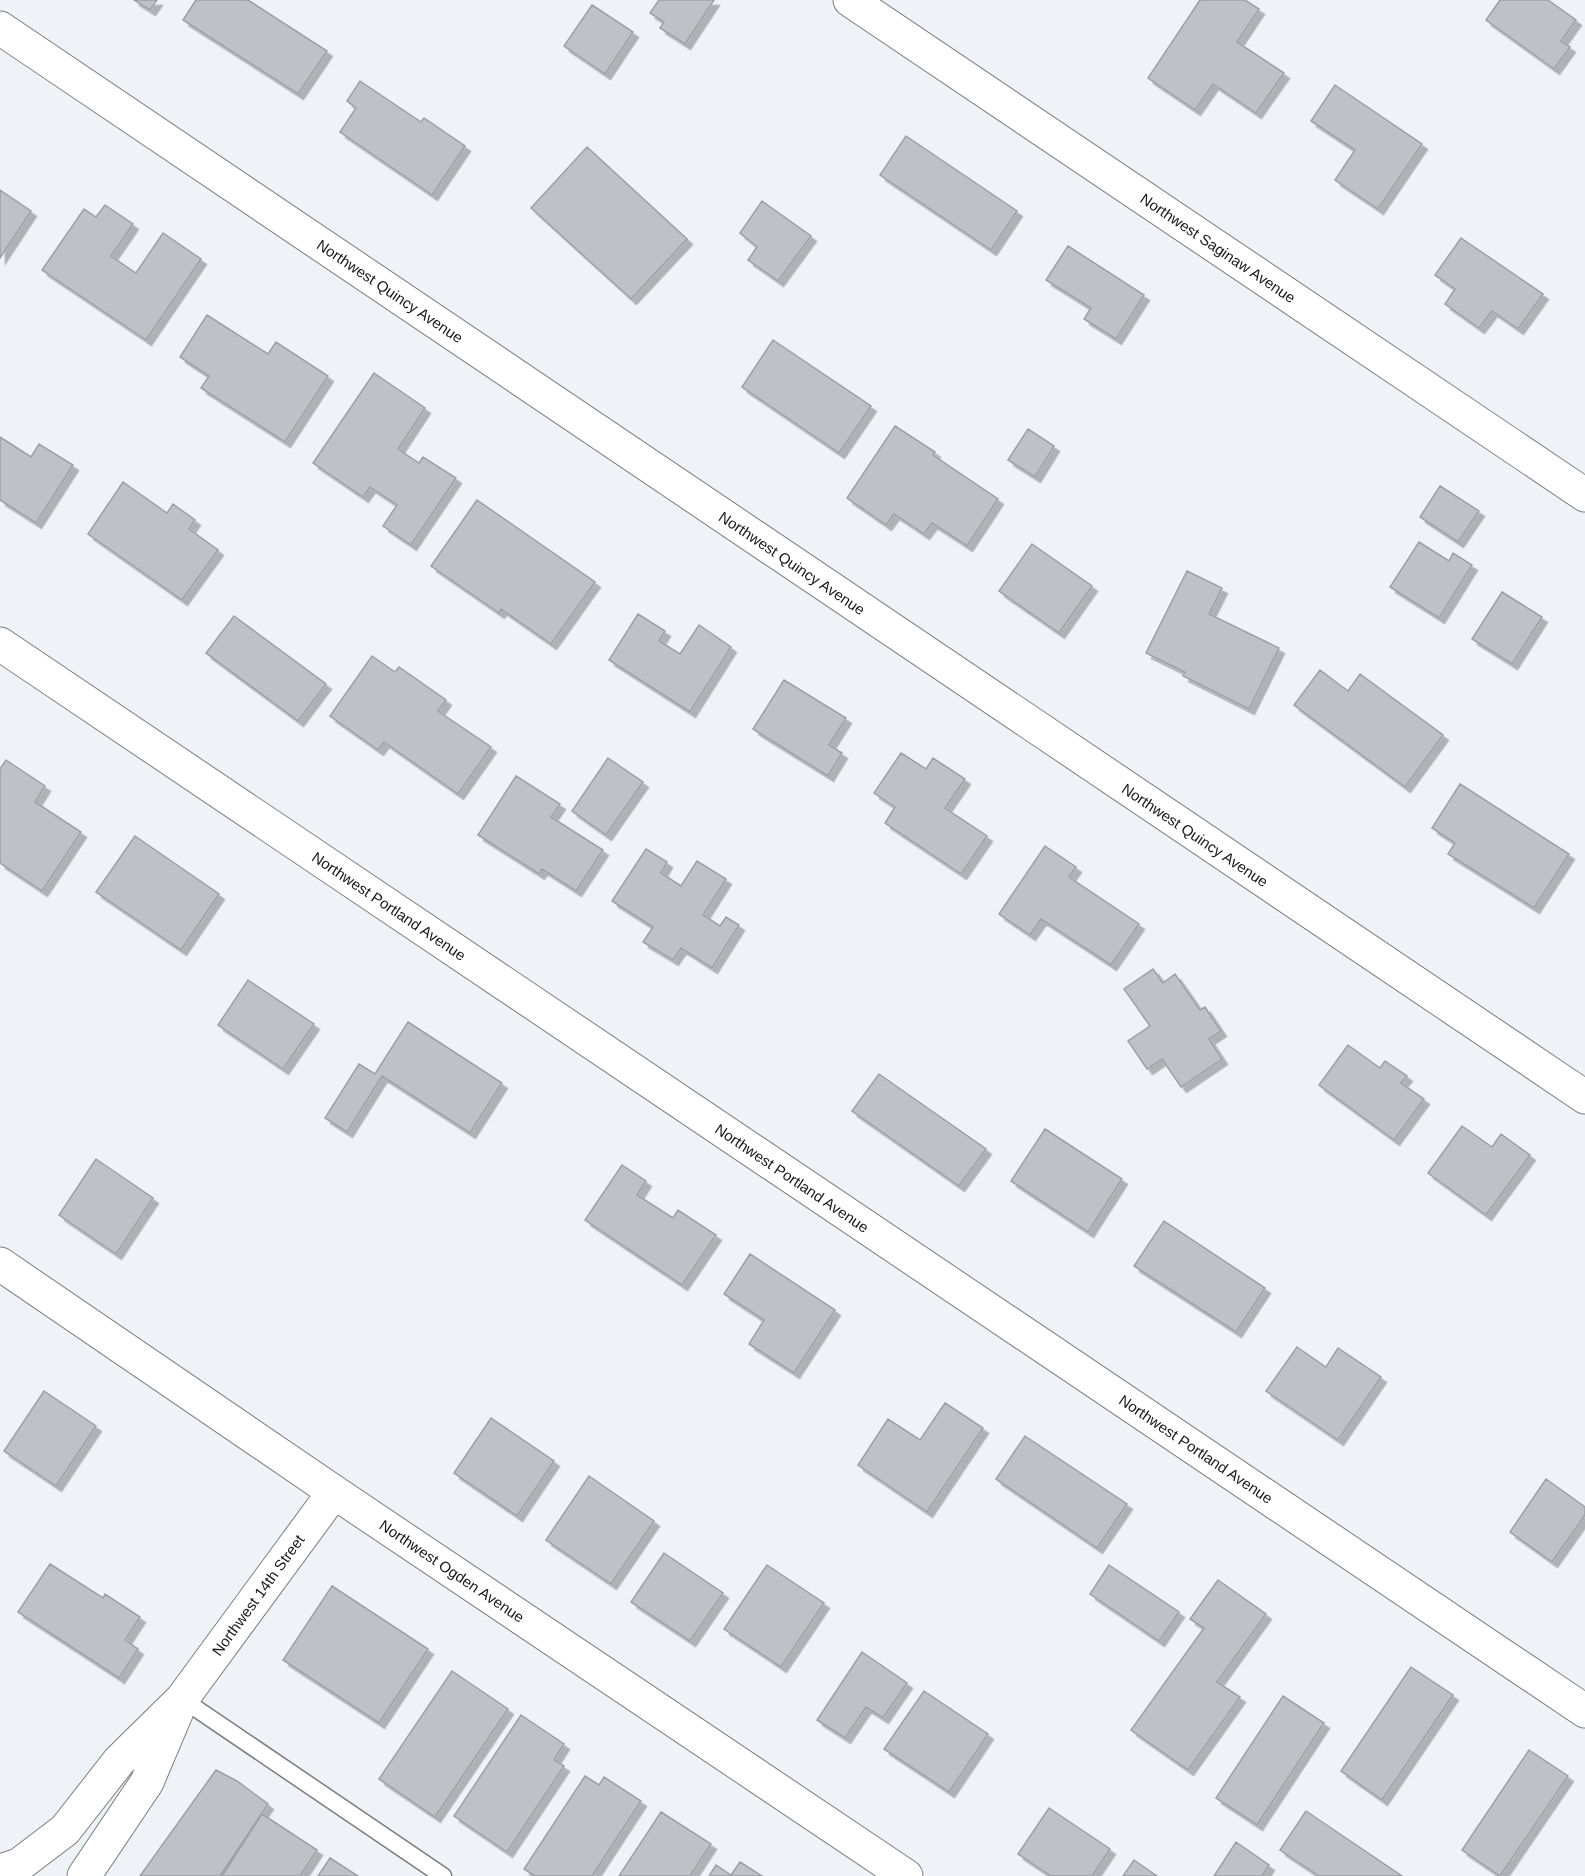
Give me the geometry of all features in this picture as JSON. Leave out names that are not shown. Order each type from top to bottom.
[{"type":"street","name":"Northwest Saginaw Avenue","points":[[850,0],[1585,495]]},
{"type":"street","name":"Northwest Quincy Avenue","points":[[0,28],[1585,1097]]},
{"type":"street","name":"Northwest Portland Avenue","points":[[0,644],[1585,1711]]},
{"type":"street","name":"Northwest Ogden Avenue","points":[[0,1264],[334,1492],[906,1876]]},
{"type":"street","name":"Northwest 14th Street","points":[[0,1871],[19,1865],[65,1830],[119,1761],[182,1699],[334,1492]]},
{"type":"street","name":"Northwest 14th Street","points":[[84,1876],[147,1782],[182,1699]]},
{"type":"lane","points":[[182,1699],[443,1876]]},
{"type":"building","points":[[134,0],[157,0],[150,10]]},
{"type":"building","points":[[196,0],[248,0],[327,51],[298,94],[183,20]]},
{"type":"building","points":[[659,0],[714,0],[685,44],[660,28],[664,22],[650,13]]},
{"type":"building","points":[[1200,0],[1245,0],[1259,9],[1237,42],[1284,73],[1256,113],[1213,84],[1195,110],[1148,78]]},
{"type":"building","points":[[1500,0],[1548,0],[1576,20],[1561,41],[1570,47],[1554,69],[1486,20]]},
{"type":"building","points":[[592,5],[633,32],[605,74],[564,46]]},
{"type":"building","points":[[360,81],[421,122],[424,118],[465,146],[432,195],[340,132],[356,108],[347,101]]},
{"type":"building","points":[[1335,85],[1422,144],[1378,209],[1335,180],[1355,150],[1311,121]]},
{"type":"building","points":[[906,136],[1017,211],[991,250],[880,175]]},
{"type":"building","points":[[587,147],[687,239],[631,299],[531,208]]},
{"type":"building","points":[[0,190],[31,211],[0,258]]},
{"type":"building","points":[[762,201],[811,236],[778,281],[748,260],[757,247],[740,233]]},
{"type":"building","points":[[105,205],[133,224],[111,256],[136,273],[163,233],[201,259],[146,340],[42,270],[84,209],[96,217]]},
{"type":"building","points":[[1461,238],[1543,294],[1518,329],[1492,311],[1479,328],[1445,304],[1455,289],[1435,275]]},
{"type":"building","points":[[1068,246],[1144,295],[1116,339],[1084,319],[1091,308],[1046,280]]},
{"type":"building","points":[[207,315],[268,354],[276,342],[328,376],[285,442],[201,388],[209,376],[180,357]]},
{"type":"building","points":[[773,340],[871,406],[839,453],[742,387]]},
{"type":"building","points":[[374,373],[425,408],[398,449],[419,463],[423,457],[456,478],[411,545],[383,526],[397,505],[370,487],[363,497],[313,463]]},
{"type":"building","points":[[895,426],[935,452],[933,455],[998,499],[967,546],[932,523],[924,534],[894,514],[886,525],[847,498]]},
{"type":"building","points":[[1028,429],[1054,446],[1035,477],[1008,460]]},
{"type":"building","points":[[0,437],[31,457],[39,444],[73,465],[36,523],[0,500]]},
{"type":"building","points":[[123,482],[167,513],[173,504],[195,520],[189,529],[218,550],[182,600],[88,534]]},
{"type":"building","points":[[1440,486],[1479,511],[1458,542],[1420,517]]},
{"type":"building","points":[[477,500],[595,582],[551,644],[501,609],[499,613],[431,566]]},
{"type":"building","points":[[1419,542],[1449,561],[1453,553],[1472,565],[1439,618],[1390,587]]},
{"type":"building","points":[[1032,544],[1092,586],[1059,633],[999,591]]},
{"type":"building","points":[[1187,571],[1222,588],[1209,614],[1279,648],[1249,709],[1183,676],[1185,672],[1146,653]]},
{"type":"building","points":[[1502,592],[1542,617],[1512,664],[1472,639]]},
{"type":"building","points":[[638,614],[665,631],[659,641],[680,654],[699,625],[731,647],[690,712],[609,660]]},
{"type":"building","points":[[234,616],[326,684],[298,721],[206,653]]},
{"type":"building","points":[[372,656],[395,672],[399,667],[446,700],[438,711],[491,747],[458,794],[384,742],[378,750],[330,716]]},
{"type":"building","points":[[1320,670],[1348,691],[1360,674],[1443,735],[1405,787],[1294,705]]},
{"type":"building","points":[[784,680],[846,718],[829,745],[842,753],[828,776],[753,729]]},
{"type":"building","points":[[901,753],[926,769],[933,758],[965,779],[945,808],[987,836],[961,874],[885,823],[895,807],[874,793]]},
{"type":"building","points":[[608,758],[643,782],[606,835],[572,811]]},
{"type":"building","points":[[6,760],[45,786],[35,802],[81,832],[42,891],[0,863],[0,769]]},
{"type":"building","points":[[516,776],[560,804],[551,817],[603,850],[576,891],[542,869],[539,874],[478,835]]},
{"type":"building","points":[[1460,784],[1569,854],[1534,908],[1448,854],[1455,843],[1432,828]]},
{"type":"building","points":[[135,836],[219,894],[181,950],[96,892]]},
{"type":"building","points":[[1045,846],[1076,867],[1069,877],[1139,924],[1111,965],[1041,919],[1030,935],[999,914]]},
{"type":"building","points":[[646,849],[667,862],[661,873],[681,886],[697,861],[726,879],[703,915],[720,926],[726,917],[739,925],[712,968],[681,948],[673,960],[643,942],[653,927],[612,901]]},
{"type":"building","points":[[1153,969],[1163,983],[1175,974],[1200,1010],[1205,1007],[1221,1031],[1209,1039],[1222,1059],[1181,1087],[1162,1059],[1147,1069],[1128,1041],[1150,1026],[1124,989]]},
{"type":"building","points":[[248,980],[314,1024],[283,1069],[218,1025]]},
{"type":"building","points":[[408,1022],[502,1083],[470,1133],[382,1076],[347,1132],[325,1118],[359,1064],[375,1074]]},
{"type":"building","points":[[1348,1045],[1380,1068],[1385,1061],[1407,1076],[1401,1083],[1424,1099],[1394,1140],[1319,1085]]},
{"type":"building","points":[[879,1074],[986,1149],[959,1186],[852,1111]]},
{"type":"building","points":[[1462,1126],[1492,1147],[1501,1134],[1530,1155],[1486,1215],[1428,1173]]},
{"type":"building","points":[[1045,1129],[1122,1179],[1088,1232],[1011,1181]]},
{"type":"building","points":[[96,1159],[153,1198],[116,1254],[59,1215]]},
{"type":"building","points":[[622,1165],[646,1181],[637,1195],[673,1218],[678,1210],[716,1235],[682,1285],[585,1220]]},
{"type":"building","points":[[1164,1221],[1265,1288],[1236,1332],[1134,1266]]},
{"type":"building","points":[[750,1254],[835,1310],[794,1373],[749,1344],[764,1320],[724,1294]]},
{"type":"building","points":[[1297,1347],[1326,1367],[1338,1348],[1381,1377],[1338,1440],[1266,1391]]},
{"type":"building","points":[[44,1391],[96,1426],[56,1486],[4,1451]]},
{"type":"building","points":[[945,1403],[983,1428],[927,1512],[858,1465],[888,1419],[920,1440]]},
{"type":"building","points":[[491,1418],[554,1461],[517,1516],[454,1473]]},
{"type":"building","points":[[1025,1436],[1127,1504],[1097,1548],[996,1479]]},
{"type":"building","points":[[589,1476],[654,1521],[611,1584],[546,1540]]},
{"type":"building","points":[[1546,1479],[1585,1507],[1585,1515],[1552,1562],[1510,1532]]},
{"type":"building","points":[[664,1553],[723,1593],[690,1641],[631,1602]]},
{"type":"building","points":[[50,1564],[103,1598],[105,1594],[140,1617],[125,1640],[138,1649],[119,1678],[18,1612]]},
{"type":"building","points":[[767,1565],[824,1603],[781,1667],[724,1629]]},
{"type":"building","points":[[1109,1565],[1179,1612],[1159,1641],[1090,1594]]},
{"type":"building","points":[[1218,1580],[1266,1614],[1217,1682],[1240,1697],[1188,1770],[1131,1730],[1204,1628],[1190,1619]]},
{"type":"building","points":[[332,1586],[428,1649],[379,1723],[283,1660]]},
{"type":"building","points":[[862,1652],[907,1683],[883,1718],[866,1707],[845,1738],[817,1720]]},
{"type":"building","points":[[1411,1667],[1453,1695],[1382,1800],[1341,1771]]},
{"type":"building","points":[[452,1671],[508,1709],[435,1817],[379,1779]]},
{"type":"building","points":[[924,1691],[988,1734],[949,1792],[884,1749]]},
{"type":"building","points":[[1283,1696],[1324,1723],[1257,1825],[1216,1798]]},
{"type":"building","points":[[521,1715],[564,1744],[554,1760],[564,1766],[507,1852],[454,1816]]},
{"type":"building","points":[[1529,1750],[1568,1776],[1500,1876],[1462,1850]]},
{"type":"building","points":[[216,1770],[237,1781],[268,1804],[220,1876],[140,1876]]},
{"type":"building","points":[[585,1776],[599,1785],[604,1777],[641,1801],[592,1876],[535,1876],[524,1869]]},
{"type":"building","points":[[1049,1808],[1110,1849],[1092,1876],[1051,1876],[1018,1854]]},
{"type":"building","points":[[1306,1811],[1402,1876],[1319,1876],[1280,1850]]},
{"type":"building","points":[[661,1812],[711,1844],[690,1876],[619,1876]]},
{"type":"building","points":[[262,1814],[317,1850],[300,1876],[222,1876]]},
{"type":"building","points":[[1236,1842],[1269,1865],[1262,1876],[1214,1876]]},
{"type":"building","points":[[330,1858],[358,1876],[318,1876]]},
{"type":"building","points":[[1134,1860],[1157,1876],[1123,1876]]},
{"type":"building","points":[[740,1862],[762,1876],[709,1876],[716,1865],[731,1875]]}]
